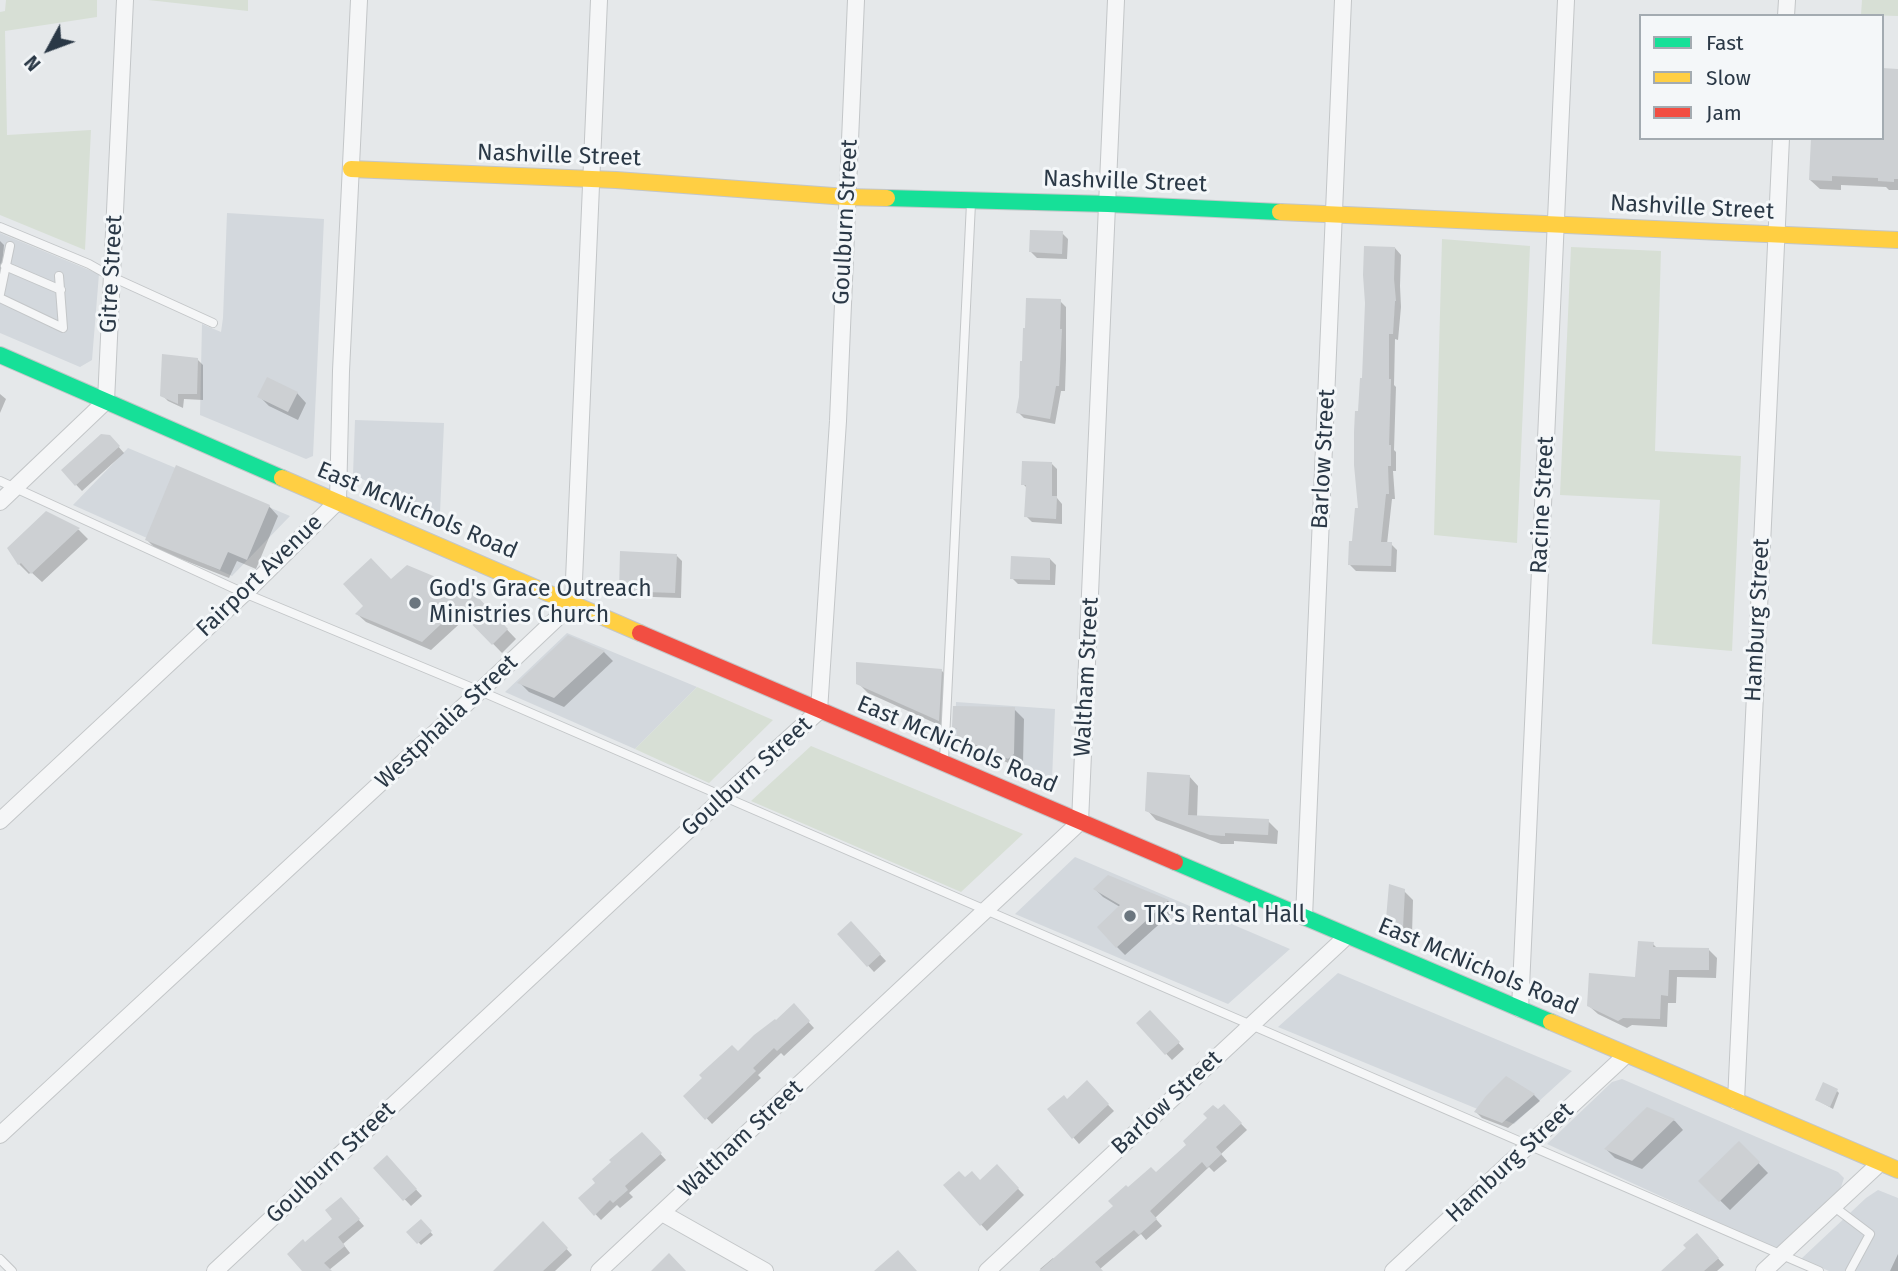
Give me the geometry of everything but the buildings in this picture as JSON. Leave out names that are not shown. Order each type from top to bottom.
[{"type":"street","name":"Gitre Street","points":[[106,401],[125,0]]},
{"type":"street","name":"Fairport Avenue","points":[[0,821],[244,593],[338,501],[341,371],[359,0]]},
{"type":"street","points":[[573,603],[600,0]]},
{"type":"street","name":"Goulburn Street","points":[[215,1271],[819,711],[838,421],[856,0]]},
{"type":"street","name":"Waltham Street","points":[[599,1271],[1080,822],[1116,0]]},
{"type":"street","name":"Barlow Street","points":[[1304,917],[1343,0]]},
{"type":"street","name":"Racine Street","points":[[1520,1009],[1566,0]]},
{"type":"street","name":"Hamburg Street","points":[[1736,1101],[1781,140]]},
{"type":"street","name":"Nashville Street","points":[[351,169],[616,180],[847,197],[1108,204],[1898,240]]},
{"type":"street","name":"East McNichols Road","points":[[0,355],[819,711],[1898,1170]]},
{"type":"street","points":[[0,502],[7,485],[106,401]]},
{"type":"street","name":"Westphalia Street","points":[[0,1135],[573,603]]},
{"type":"street","name":"Barlow Street","points":[[986,1271],[1347,936]]},
{"type":"street","name":"Hamburg Street","points":[[1393,1271],[1626,1055]]},
{"type":"street","points":[[1764,1271],[1880,1163]]},
{"type":"street","points":[[662,1213],[765,1271]]},
{"type":"lane","points":[[944,764],[972,200]]},
{"type":"lane","points":[[0,227],[89,264],[214,323]]},
{"type":"lane","points":[[10,246],[0,296],[63,328],[59,276]]},
{"type":"lane","points":[[5,267],[61,290]]},
{"type":"lane","points":[[7,485],[244,593],[480,691],[1819,1271]]},
{"type":"lane","points":[[1833,1206],[1870,1234],[1850,1271]]},
{"type":"lane","points":[[0,1259],[12,1271]]},
{"type":"shaded area","points":[[6,0],[97,0],[97,17],[5,31],[7,135],[91,130],[85,250],[0,215],[0,12],[5,11]]},
{"type":"shaded area","points":[[148,0],[248,0],[248,11]]},
{"type":"shaded area","points":[[1862,0],[1898,0],[1898,16],[1861,14]]},
{"type":"shaded area","points":[[227,213],[324,219],[313,456],[306,459],[200,415],[202,324],[221,332]]},
{"type":"shaded area","points":[[0,233],[99,274],[92,360],[80,367],[0,333]]},
{"type":"shaded area","points":[[1442,239],[1530,246],[1517,543],[1434,535]]},
{"type":"shaded area","points":[[1571,247],[1661,251],[1655,451],[1741,456],[1732,651],[1652,644],[1660,500],[1560,495]]},
{"type":"shaded area","points":[[355,420],[444,423],[440,513],[353,475]]},
{"type":"shaded area","points":[[128,448],[290,516],[232,576],[73,505]]},
{"type":"shaded area","points":[[567,633],[697,687],[635,749],[505,692]]},
{"type":"shaded area","points":[[697,687],[773,720],[709,783],[635,749]]},
{"type":"shaded area","points":[[956,702],[1055,709],[1052,779],[955,736]]},
{"type":"shaded area","points":[[811,746],[1023,834],[961,892],[751,801]]},
{"type":"shaded area","points":[[1075,857],[1290,949],[1228,1004],[1015,914]]},
{"type":"shaded area","points":[[1338,973],[1572,1071],[1514,1124],[1278,1027]]},
{"type":"shaded area","points":[[1622,1079],[1838,1172],[1844,1178],[1840,1190],[1776,1249],[1547,1144],[1612,1082]]},
{"type":"shaded area","points":[[1878,1190],[1898,1198],[1898,1271],[1829,1271],[1801,1259],[1866,1198]]},
{"type":"traffic: fast","points":[[887,198],[1280,212]]},
{"type":"traffic: fast","points":[[0,355],[282,478]]},
{"type":"traffic: fast","points":[[1175,862],[1551,1022]]},
{"type":"traffic: slow","points":[[351,169],[616,180],[887,198]]},
{"type":"traffic: slow","points":[[1280,212],[1898,240]]},
{"type":"traffic: slow","points":[[282,478],[640,633]]},
{"type":"traffic: slow","points":[[1551,1022],[1898,1170]]},
{"type":"traffic: jam","points":[[640,633],[1175,862]]},
{"type":"place","name":"God's Grace Outreach Ministries Church","points":[[415,603]]},
{"type":"place","name":"TK's Rental Hall","points":[[1130,916]]}]
